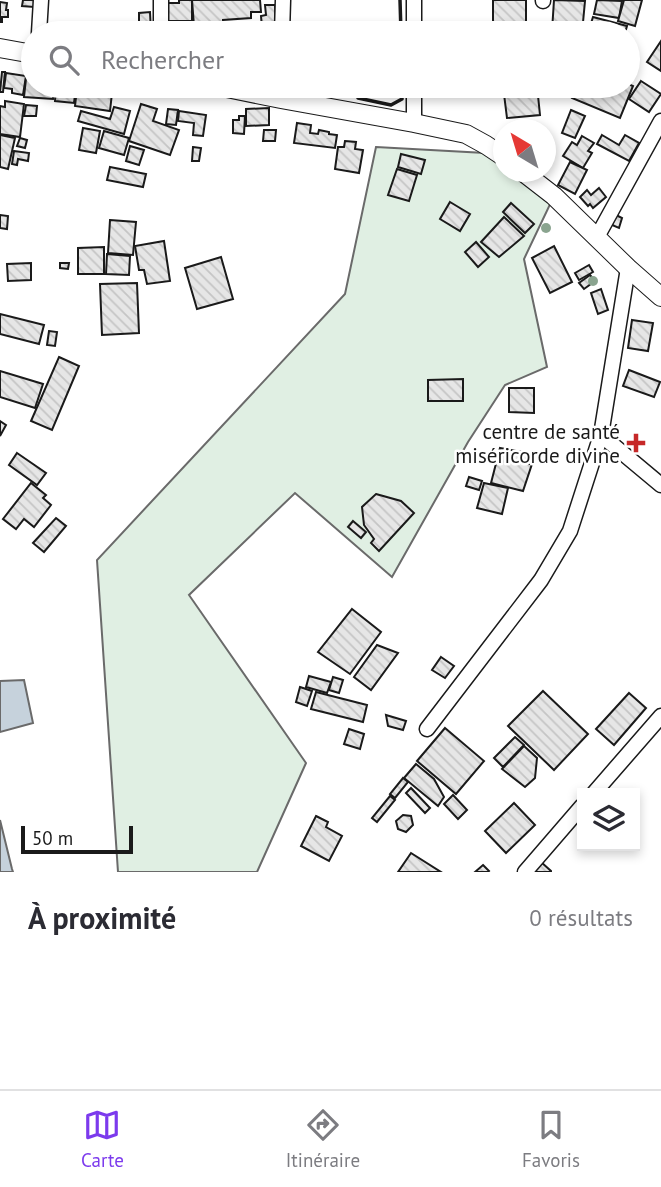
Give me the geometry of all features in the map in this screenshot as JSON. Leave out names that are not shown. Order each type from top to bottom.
[{"type":"street","points":[[40,21],[41,0]]},
{"type":"street","points":[[160,0],[161,21]]},
{"type":"street","points":[[282,21],[283,0]]},
{"type":"street","points":[[414,0],[414,21]]},
{"type":"street","points":[[0,48],[21,52]]},
{"type":"street","points":[[308,98],[466,134],[493,150]]},
{"type":"street","points":[[414,98],[414,122]]},
{"type":"street","points":[[597,237],[661,121]]},
{"type":"street","points":[[536,182],[661,297]]},
{"type":"street","points":[[427,729],[541,580],[570,531],[601,435],[628,268]]},
{"type":"street","points":[[601,435],[661,485]]},
{"type":"street","points":[[598,788],[661,716]]},
{"type":"street","points":[[524,872],[577,812]]},
{"type":"green space","points":[[376,147],[493,153],[493,182],[538,182],[554,196],[524,259],[547,367],[505,385],[468,442],[392,577],[295,493],[189,595],[306,763],[257,872],[118,872],[97,560],[345,294]]},
{"type":"shaded area","points":[[24,680],[33,723],[0,732],[0,681]]},
{"type":"shaded area","points":[[0,820],[12,869],[13,872],[0,872]]},
{"type":"building","points":[[23,0],[34,0],[34,7],[22,6]]},
{"type":"building","points":[[179,0],[192,0],[192,21],[163,21],[163,3],[179,3]]},
{"type":"building","points":[[192,0],[260,0],[261,12],[251,12],[251,18],[194,21]]},
{"type":"building","points":[[493,0],[526,0],[526,21],[493,21]]},
{"type":"building","points":[[554,0],[585,1],[583,21],[553,21]]},
{"type":"building","points":[[597,0],[622,1],[619,18],[594,14]]},
{"type":"building","points":[[624,0],[642,0],[636,21],[618,21]]},
{"type":"building","points":[[0,2],[7,3],[8,10],[8,17],[2,17],[2,22],[0,22]]},
{"type":"building","points":[[265,5],[275,5],[276,21],[261,21],[261,16],[266,15]]},
{"type":"building","points":[[150,12],[150,21],[139,21],[139,13]]},
{"type":"building","points":[[593,17],[608,21],[592,21]]},
{"type":"building","points":[[661,41],[661,71],[647,62]]},
{"type":"building","points":[[2,72],[5,72],[3,92],[0,92]]},
{"type":"building","points":[[6,73],[21,75],[21,95],[4,88]]},
{"type":"building","points":[[640,82],[661,94],[649,112],[629,99],[640,98]]},
{"type":"building","points":[[55,98],[75,98],[74,103],[55,101]]},
{"type":"building","points":[[76,98],[111,98],[110,111],[75,106]]},
{"type":"building","points":[[504,98],[538,98],[540,115],[507,118]]},
{"type":"building","points":[[572,98],[628,98],[620,118]]},
{"type":"building","points":[[5,101],[24,104],[20,137],[0,134],[0,106],[5,107]]},
{"type":"building","points":[[141,104],[157,109],[153,121],[179,130],[170,155],[129,141]]},
{"type":"building","points":[[26,105],[37,106],[36,116],[24,116]]},
{"type":"building","points":[[114,107],[130,111],[124,134],[78,121],[81,111],[110,119]]},
{"type":"building","points":[[269,108],[269,125],[246,126],[246,109]]},
{"type":"building","points":[[168,109],[178,110],[176,125],[166,124]]},
{"type":"building","points":[[571,110],[585,116],[575,138],[562,133]]},
{"type":"building","points":[[179,111],[206,115],[203,136],[193,135],[194,123],[178,121]]},
{"type":"building","points":[[239,116],[245,116],[244,134],[233,133],[233,120],[239,120]]},
{"type":"building","points":[[297,123],[311,125],[310,133],[318,134],[319,130],[337,135],[335,148],[294,143]]},
{"type":"building","points":[[83,128],[100,131],[96,153],[79,150]]},
{"type":"building","points":[[264,130],[276,130],[275,141],[263,141]]},
{"type":"building","points":[[104,131],[129,138],[124,155],[99,148]]},
{"type":"building","points":[[0,135],[15,138],[8,169],[0,167]]},
{"type":"building","points":[[602,135],[619,145],[625,135],[639,143],[629,161],[597,144]]},
{"type":"building","points":[[582,136],[594,143],[588,151],[592,153],[583,168],[563,156],[572,142],[577,145]]},
{"type":"building","points":[[20,138],[27,140],[25,148],[17,146]]},
{"type":"building","points":[[345,141],[356,142],[355,149],[363,150],[359,173],[335,169],[338,147],[344,147]]},
{"type":"building","points":[[130,146],[144,150],[139,165],[126,161]]},
{"type":"building","points":[[193,147],[201,148],[199,161],[192,161]]},
{"type":"building","points":[[14,151],[29,153],[28,161],[18,159],[17,165],[12,164]]},
{"type":"building","points":[[401,154],[425,160],[421,174],[398,167]]},
{"type":"building","points":[[570,162],[587,170],[575,194],[558,185]]},
{"type":"building","points":[[110,167],[146,174],[143,187],[107,180]]},
{"type":"building","points":[[397,169],[417,175],[409,201],[388,195]]},
{"type":"building","points":[[599,188],[606,197],[593,208],[590,204],[588,206],[580,197],[587,190],[591,195]]},
{"type":"building","points":[[450,202],[470,214],[460,231],[440,219]]},
{"type":"building","points":[[511,203],[534,224],[525,233],[503,212]]},
{"type":"building","points":[[0,215],[8,216],[7,229],[0,228]]},
{"type":"building","points":[[616,215],[622,218],[619,228],[612,225]]},
{"type":"building","points":[[504,217],[524,236],[499,257],[481,242]]},
{"type":"building","points":[[110,220],[136,222],[133,255],[108,253]]},
{"type":"building","points":[[164,241],[170,281],[147,284],[144,270],[139,270],[135,246]]},
{"type":"building","points":[[476,242],[489,257],[478,267],[465,252]]},
{"type":"building","points":[[554,246],[572,282],[550,293],[532,258]]},
{"type":"building","points":[[104,247],[104,274],[78,274],[78,248]]},
{"type":"building","points":[[107,254],[130,256],[129,275],[106,274]]},
{"type":"building","points":[[221,257],[233,299],[197,309],[185,268]]},
{"type":"building","points":[[31,263],[31,280],[8,281],[7,264]]},
{"type":"building","points":[[60,263],[69,263],[68,269],[60,268]]},
{"type":"building","points":[[589,265],[593,272],[579,280],[575,273]]},
{"type":"building","points":[[590,275],[595,281],[584,289],[579,283]]},
{"type":"building","points":[[137,283],[139,333],[102,335],[100,284]]},
{"type":"building","points":[[601,289],[608,310],[598,314],[591,293]]},
{"type":"building","points":[[0,314],[44,325],[39,344],[0,334]]},
{"type":"building","points":[[632,320],[653,323],[648,351],[628,348]]},
{"type":"building","points":[[49,331],[57,332],[55,346],[47,345]]},
{"type":"building","points":[[59,357],[79,366],[52,430],[31,421]]},
{"type":"building","points":[[629,370],[660,382],[654,397],[623,386]]},
{"type":"building","points":[[0,371],[43,384],[35,408],[0,397]]},
{"type":"building","points":[[463,379],[463,401],[428,401],[428,380]]},
{"type":"building","points":[[509,388],[534,388],[534,413],[509,412]]},
{"type":"building","points":[[0,421],[6,425],[0,436]]},
{"type":"building","points":[[500,448],[528,453],[525,464],[532,464],[523,491],[491,483]]},
{"type":"building","points":[[17,453],[46,473],[37,485],[9,465]]},
{"type":"building","points":[[469,477],[482,481],[479,490],[466,486]]},
{"type":"building","points":[[31,483],[46,495],[43,498],[51,505],[34,527],[24,519],[16,529],[3,519]]},
{"type":"building","points":[[484,483],[508,488],[502,514],[477,508]]},
{"type":"building","points":[[376,494],[401,501],[414,513],[379,551],[371,543],[374,539],[364,525],[362,507]]},
{"type":"building","points":[[56,518],[66,526],[44,552],[33,543]]},
{"type":"building","points":[[353,521],[366,532],[361,538],[348,527]]},
{"type":"building","points":[[352,609],[381,632],[350,674],[318,652]]},
{"type":"building","points":[[377,645],[398,653],[371,690],[354,677]]},
{"type":"building","points":[[441,657],[454,666],[445,678],[432,670]]},
{"type":"building","points":[[309,676],[331,682],[327,693],[306,687]]},
{"type":"building","points":[[333,677],[343,680],[339,693],[329,690]]},
{"type":"building","points":[[300,687],[312,691],[307,706],[296,702]]},
{"type":"building","points":[[543,691],[588,734],[554,770],[508,726]]},
{"type":"building","points":[[316,692],[367,705],[363,722],[311,709]]},
{"type":"building","points":[[629,693],[646,708],[614,745],[596,729]]},
{"type":"building","points":[[386,715],[406,721],[403,730],[388,726]]},
{"type":"building","points":[[445,728],[484,761],[456,794],[417,761]]},
{"type":"building","points":[[349,729],[364,734],[360,749],[344,744]]},
{"type":"building","points":[[515,737],[524,745],[503,767],[494,758]]},
{"type":"building","points":[[524,746],[537,758],[535,778],[525,787],[502,769]]},
{"type":"building","points":[[416,764],[434,779],[444,797],[438,806],[404,778]]},
{"type":"building","points":[[403,778],[408,782],[395,798],[390,794]]},
{"type":"building","points":[[411,788],[430,808],[425,813],[406,793]]},
{"type":"building","points":[[453,795],[467,810],[458,819],[444,804]]},
{"type":"building","points":[[390,796],[395,800],[377,822],[372,818]]},
{"type":"building","points":[[514,803],[535,825],[506,853],[485,831]]},
{"type":"building","points":[[403,815],[411,816],[413,825],[406,832],[398,829],[396,821]]},
{"type":"building","points":[[316,816],[328,822],[326,827],[342,836],[329,861],[301,846]]},
{"type":"building","points":[[411,853],[441,872],[398,872]]},
{"type":"building","points":[[541,862],[551,871],[551,872],[533,872]]},
{"type":"building","points":[[483,865],[488,872],[475,872]]},
{"type":"wall","points":[[400,0],[401,21]]},
{"type":"wall","points":[[358,98],[391,105],[402,98]]},
{"type":"place","name":"centre de santé miséricorde divine","points":[[636,443]]}]
